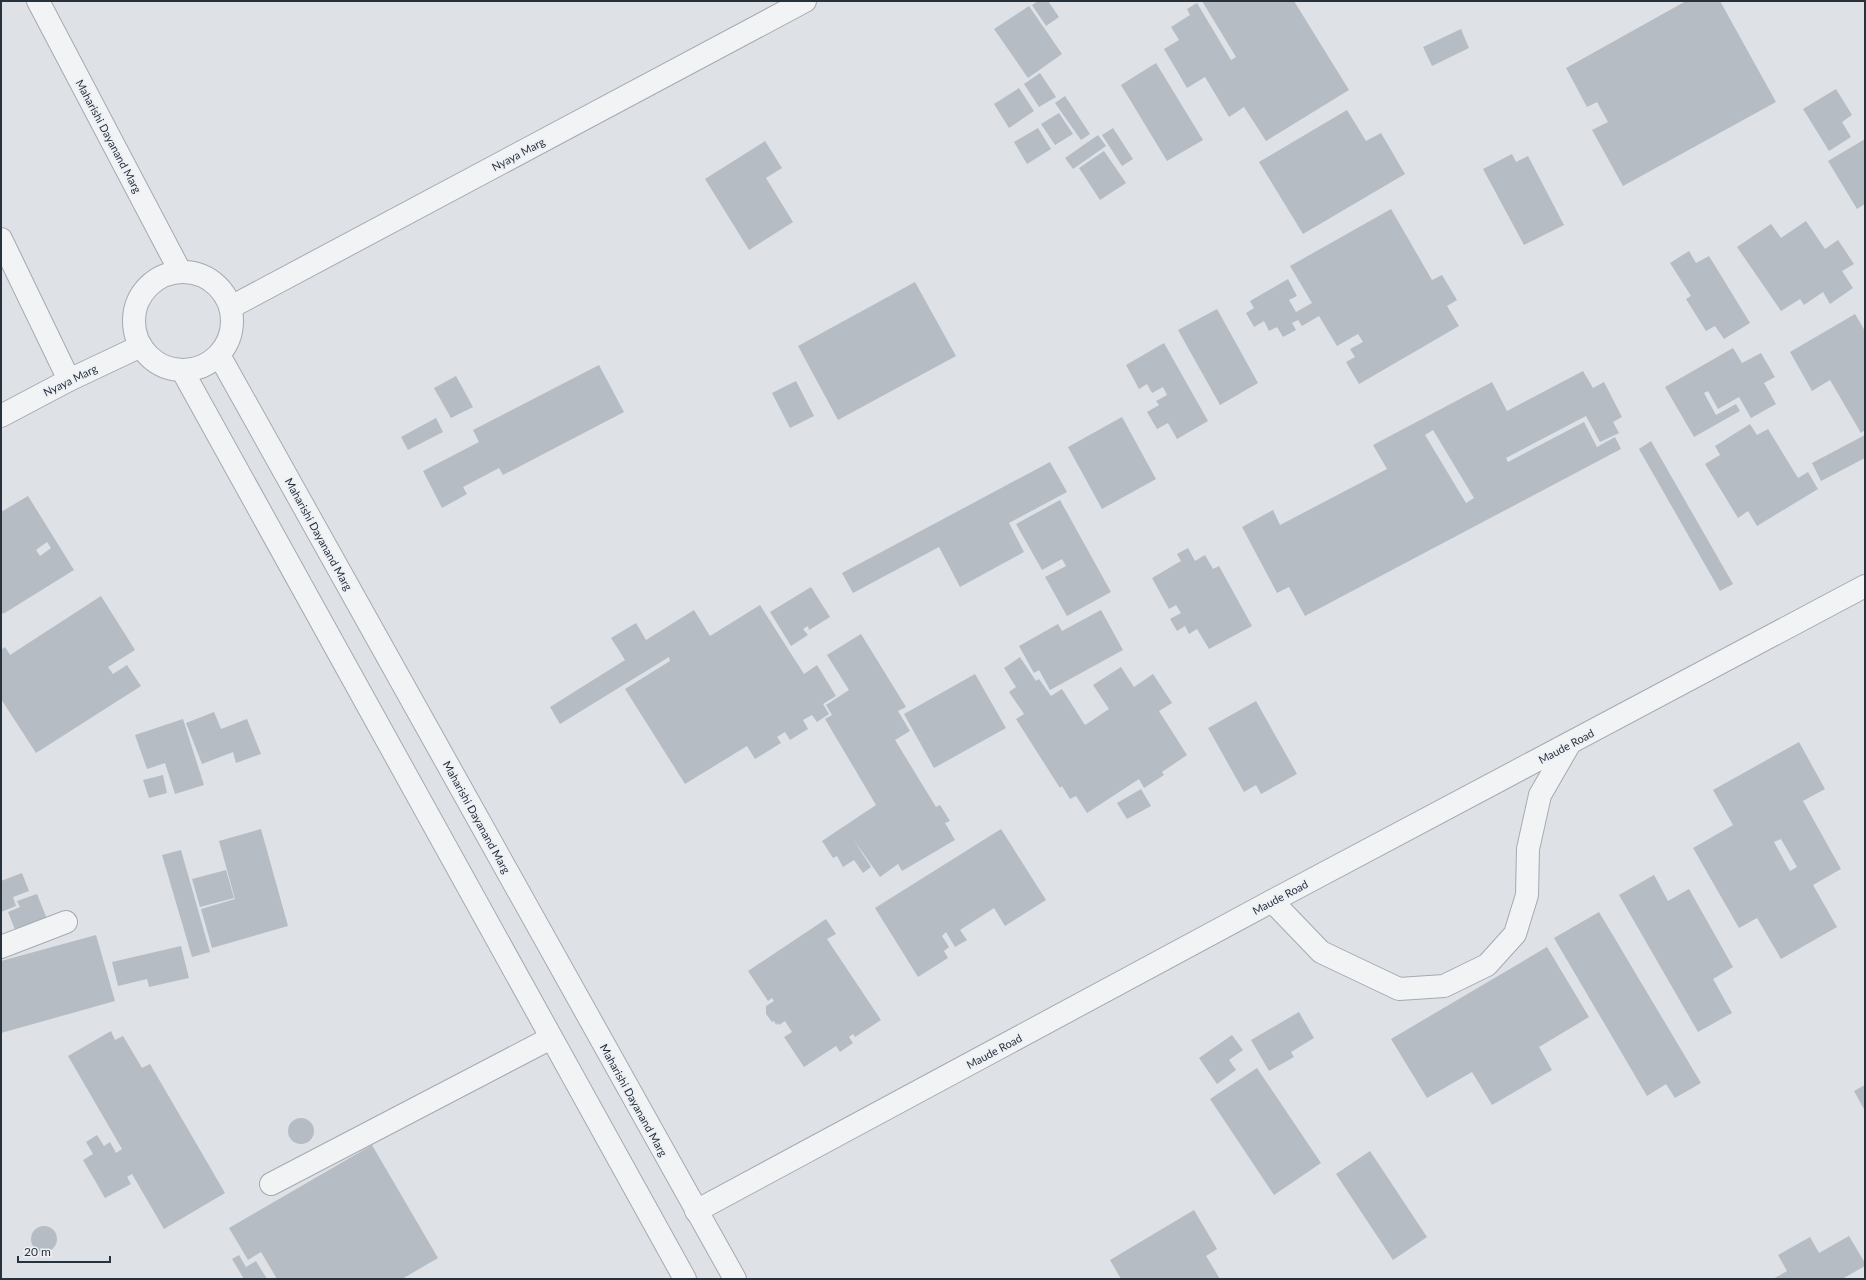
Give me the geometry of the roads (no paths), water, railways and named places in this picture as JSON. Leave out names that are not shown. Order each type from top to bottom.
[{"type":"street","name":"Maharishi Dayanand Marg","points":[[38,1],[180,271]]},
{"type":"street","name":"Nyaya Marg","points":[[231,307],[805,1]]},
{"type":"street","points":[[1,239],[69,380]]},
{"type":"street","points":[[180,271],[202,274],[220,287],[231,307],[233,324],[229,340],[219,355],[202,367],[182,370],[158,363],[141,346],[134,328],[135,308],[144,290],[159,277],[180,271]]},
{"type":"street","name":"Nyaya Marg","points":[[1,416],[69,380],[141,346]]},
{"type":"street","name":"Maharishi Dayanand Marg","points":[[219,355],[735,1279]]},
{"type":"street","points":[[182,370],[685,1279]]},
{"type":"street","name":"Maude Road","points":[[696,1211],[1272,901],[1865,586]]},
{"type":"street","points":[[1272,901],[1320,952],[1399,988],[1444,986],[1487,965],[1515,934],[1527,894],[1528,848],[1540,795],[1570,743]]},
{"type":"street","points":[[1,947],[66,922]]},
{"type":"street","points":[[271,1184],[551,1038]]}]
